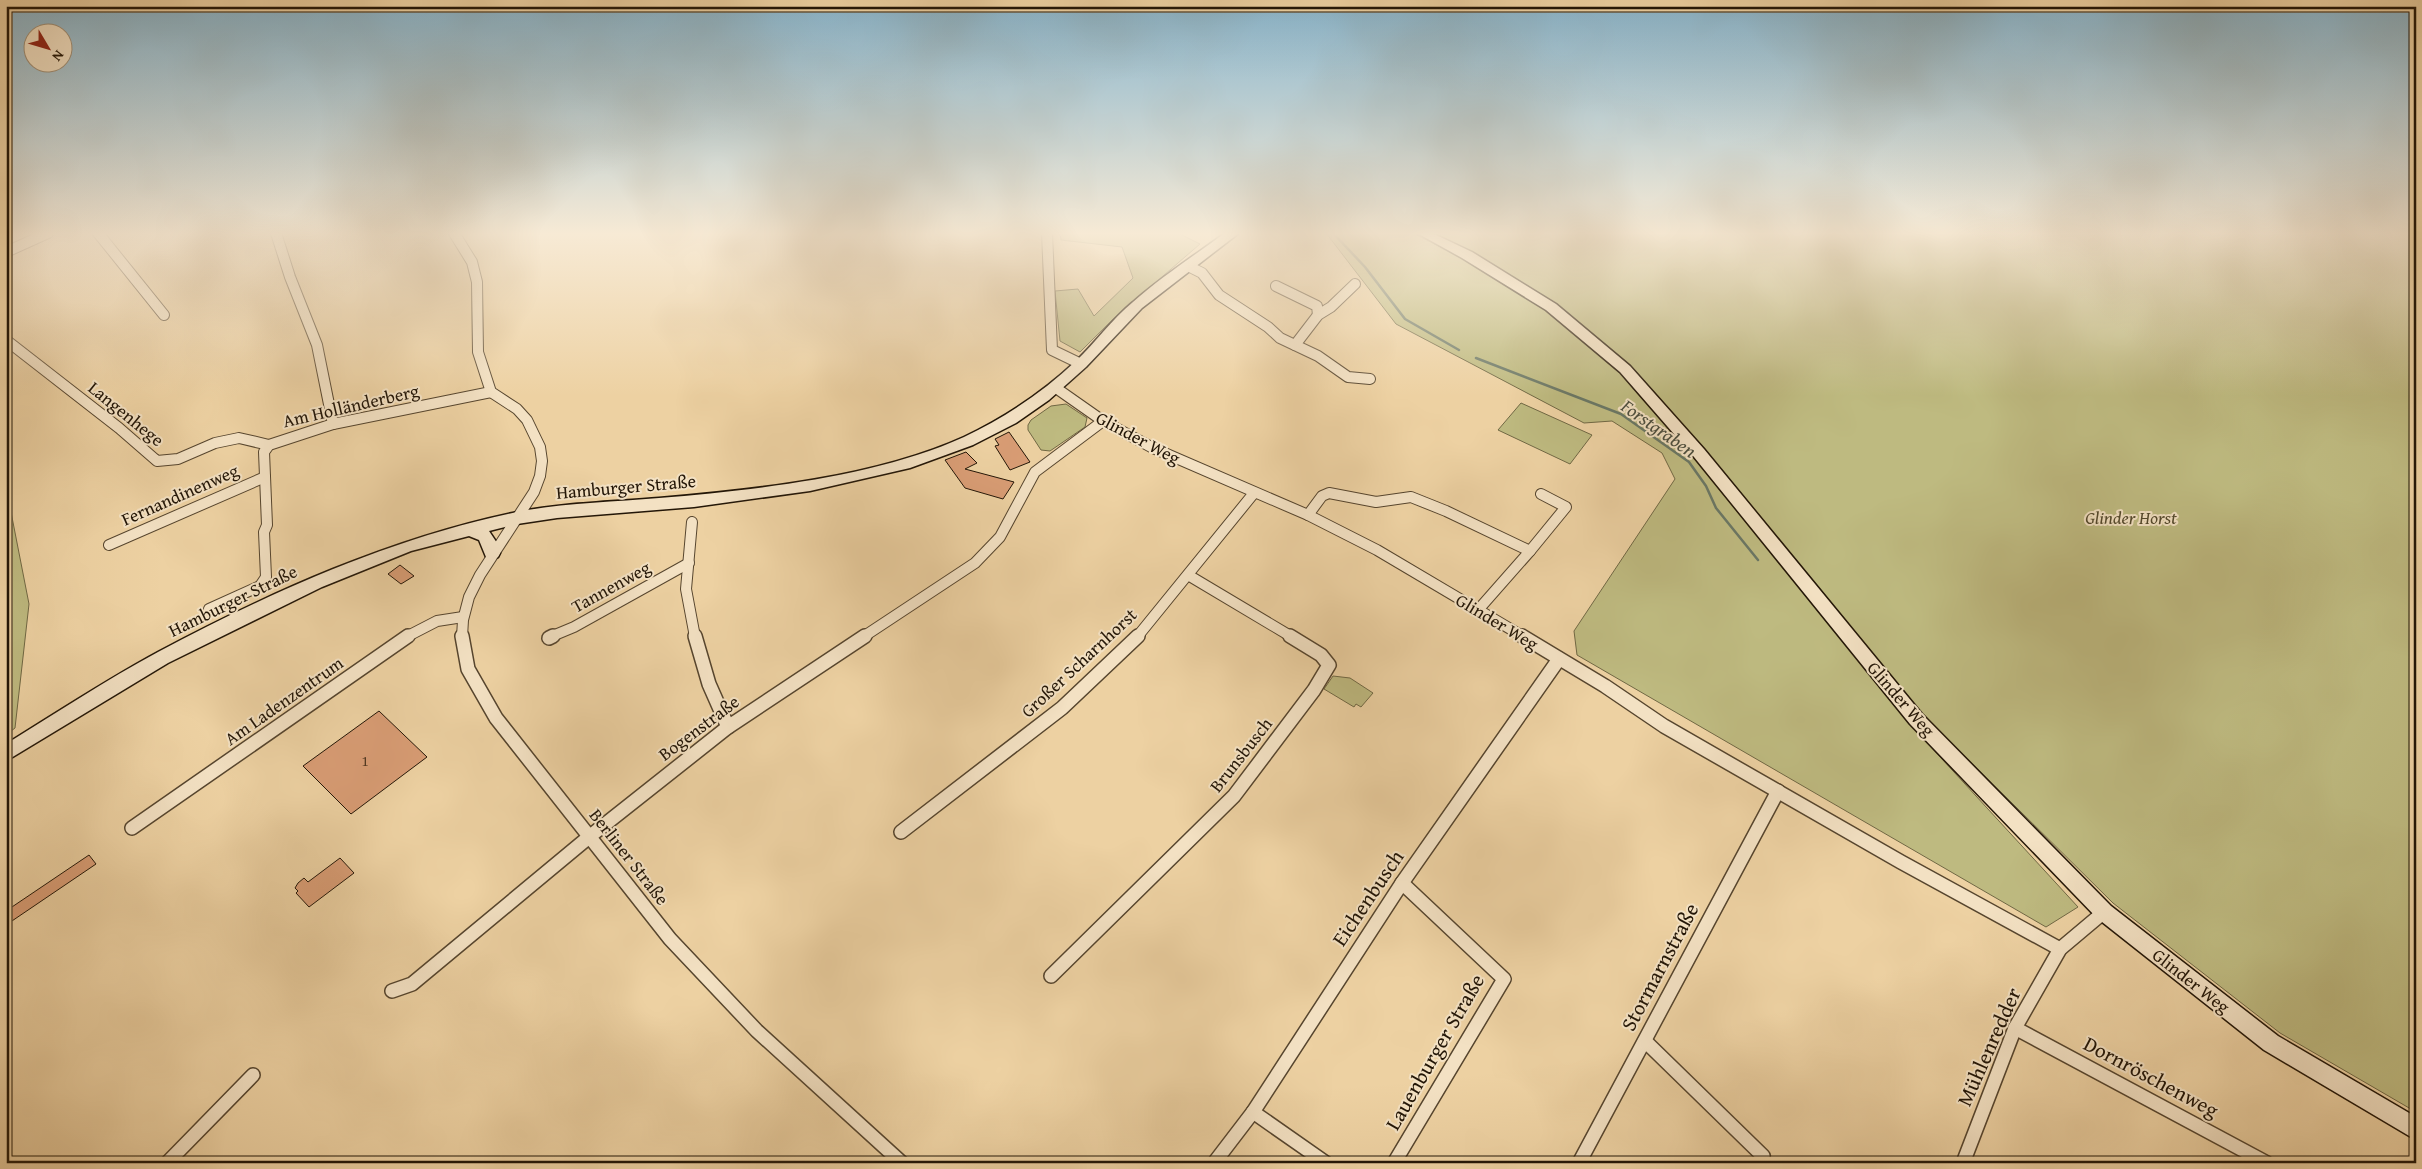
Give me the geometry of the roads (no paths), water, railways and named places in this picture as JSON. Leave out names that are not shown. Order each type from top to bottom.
[{"type":"main road","name":"Hamburger Straße","points":[[6,753],[162,658],[267,605],[379,557],[424,541],[517,518],[694,501],[810,485],[910,463],[968,441],[1016,416],[1056,388],[1137,306],[1161,288]]},
{"type":"main road","name":"Glinder Weg","points":[[1520,288],[1551,307],[1625,369],[1699,453],[1916,719],[2104,912],[2270,1043],[2416,1129]]},
{"type":"main road","points":[[467,530],[482,533],[487,537],[492,553]]},
{"type":"street","points":[[142,288],[164,315]]},
{"type":"street","points":[[294,288],[317,347],[332,424]]},
{"type":"street","points":[[477,288],[478,352],[491,392]]},
{"type":"street","points":[[1049,288],[1052,350],[1081,364]]},
{"type":"street","points":[[1213,288],[1219,295],[1268,327],[1280,338],[1318,356],[1348,377],[1370,380]]},
{"type":"street","points":[[1279,288],[1317,306],[1318,315]]},
{"type":"street","points":[[1295,345],[1318,315],[1331,307],[1351,288]]},
{"type":"street","name":"Langenhege","points":[[6,340],[158,461],[178,459],[215,443],[239,438],[269,446]]},
{"type":"street","name":"Glinder Weg","points":[[1056,388],[1103,421],[1153,448],[1308,515],[1377,550],[1559,659],[1664,726],[1900,862],[2060,949]]},
{"type":"street","name":"Am Holländerberg","points":[[209,609],[250,592],[260,586],[266,577],[264,532],[267,525],[264,452],[269,446],[287,437],[332,424],[491,392]]},
{"type":"street","name":"Berliner Straße","points":[[491,392],[515,406],[525,416],[535,430],[540,445],[542,462],[540,477],[534,492],[492,553],[475,584],[463,617],[464,653],[477,688],[498,720],[675,945],[711,985],[902,1163]]},
{"type":"street","name":"Bogenstraße","points":[[392,991],[412,984],[589,837],[728,726],[975,563],[1000,537],[1022,494],[1041,466],[1103,421]]},
{"type":"street","name":"Fernandinenweg","points":[[109,545],[265,477]]},
{"type":"street","name":"Großer Scharnhorst","points":[[901,832],[1062,708],[1137,638],[1254,493]]},
{"type":"street","points":[[1308,515],[1322,496],[1329,493],[1376,502],[1402,497],[1411,498],[1446,510],[1530,551]]},
{"type":"street","points":[[1478,610],[1566,507],[1542,494]]},
{"type":"street","points":[[692,522],[687,598],[703,665],[721,717],[728,726]]},
{"type":"street","name":"Tannenweg","points":[[549,638],[574,627],[689,563]]},
{"type":"street","name":"Brunsbusch","points":[[1052,976],[1234,796],[1314,690],[1329,665],[1321,655],[1188,575]]},
{"type":"street","name":"Am Ladenzentrum","points":[[132,828],[411,634],[437,621],[463,617]]},
{"type":"street","name":"Eichenbusch","points":[[1214,1163],[1253,1112],[1402,884],[1559,659]]},
{"type":"street","name":"Stormarnstraße","points":[[1579,1163],[1778,791]]},
{"type":"street","name":"Lauenburger Straße","points":[[1394,1163],[1504,979],[1402,884]]},
{"type":"street","name":"Mühlenredder","points":[[1963,1163],[2016,1028],[2060,949],[2104,912]]},
{"type":"street","name":"Dornröschenweg","points":[[2016,1028],[2267,1163]]},
{"type":"street","points":[[1645,1041],[1763,1156],[1759,1163]]},
{"type":"street","points":[[166,1163],[254,1075]]},
{"type":"street","points":[[1253,1112],[1326,1163]]},
{"type":"waterway","name":"Forstgraben","points":[[1381,288],[1405,319],[1459,350]]},
{"type":"waterway","name":"Forstgraben","points":[[1476,358],[1621,414],[1689,462],[1706,486],[1716,508],[1758,560]]},
{"type":"park label","name":"Glinder Horst","points":[[2131,518]]}]
